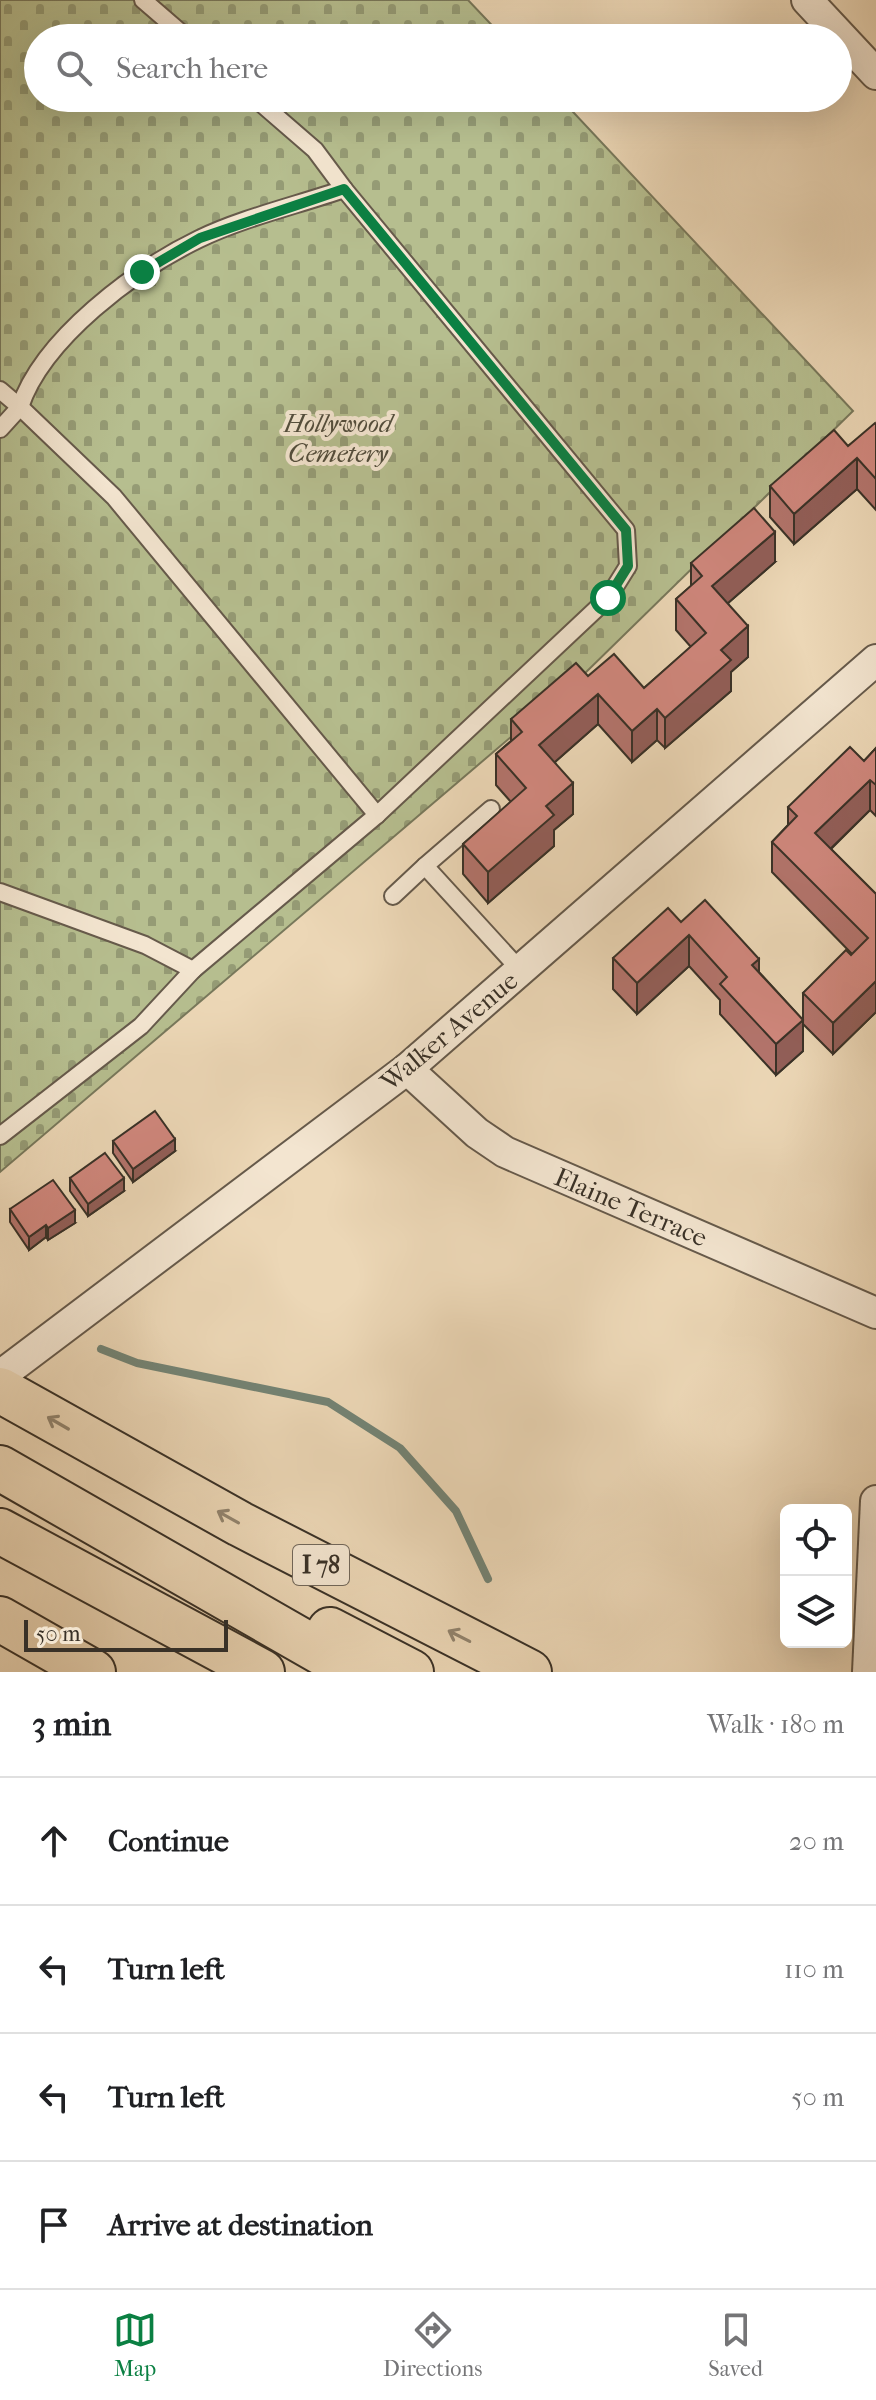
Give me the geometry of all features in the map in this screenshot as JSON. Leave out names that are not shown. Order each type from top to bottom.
[{"type":"highway","name":"I 78","points":[[0,1390],[240,1524],[529,1672]]},
{"type":"highway","points":[[0,1468],[356,1672]]},
{"type":"highway","points":[[42,1494],[291,1611],[411,1672]]},
{"type":"highway","points":[[0,1531],[223,1672]]},
{"type":"highway","points":[[0,1531],[262,1672]]},
{"type":"highway","points":[[0,1619],[93,1672]]},
{"type":"street","points":[[807,0],[829,24]]},
{"type":"street","points":[[852,48],[876,74]]},
{"type":"street","name":"Walker Avenue","points":[[0,1376],[407,1069],[876,660]]},
{"type":"street","name":"Elaine Terrace","points":[[407,1069],[477,1133],[505,1152],[876,1313]]},
{"type":"street","points":[[867,1662],[876,1501]]},
{"type":"lane","points":[[143,0],[171,24]]},
{"type":"lane","points":[[0,1136],[141,1026],[193,970],[377,815],[608,598],[628,566],[626,530],[315,150],[271,112]]},
{"type":"lane","points":[[0,429],[20,407],[29,380],[101,303],[142,272],[200,238],[344,189]]},
{"type":"lane","points":[[0,390],[114,497],[377,815]]},
{"type":"lane","points":[[393,896],[491,809]]},
{"type":"lane","points":[[425,866],[521,971]]},
{"type":"lane","points":[[0,892],[145,945],[193,970]]},
{"type":"green space","name":"Hollywood Cemetery","points":[[0,0],[468,0],[491,24],[24,24],[24,112],[573,112],[853,411],[579,679],[0,1172]]},
{"type":"building","points":[[875,423],[876,479],[857,458],[794,514],[770,486],[834,430],[848,446]]},
{"type":"building","points":[[754,508],[775,532],[712,586],[748,626],[721,650],[731,660],[665,718],[657,709],[632,731],[598,694],[539,745],[573,783],[546,806],[554,815],[488,872],[463,844],[526,788],[496,754],[522,732],[511,719],[576,663],[588,676],[614,654],[644,688],[706,633],[676,599],[702,576],[691,563]]},
{"type":"building","points":[[850,747],[864,761],[876,748],[876,785],[870,780],[815,833],[876,894],[876,981],[833,1023],[803,993],[846,950],[851,955],[868,938],[772,842],[797,816],[788,807]]},
{"type":"building","points":[[705,900],[759,959],[752,965],[803,1020],[776,1044],[720,984],[727,977],[689,935],[637,983],[613,958],[668,908],[681,922]]},
{"type":"building","points":[[155,1111],[175,1139],[133,1169],[113,1141]]},
{"type":"building","points":[[105,1153],[124,1178],[88,1204],[70,1178]]},
{"type":"building","points":[[53,1180],[75,1210],[29,1237],[10,1209]]},
{"type":"waterway","points":[[101,1349],[137,1363],[328,1402],[400,1448],[456,1511],[488,1579]]},
{"type":"route","points":[[142,272],[200,238],[344,189],[626,530],[628,566],[608,598]]}]
